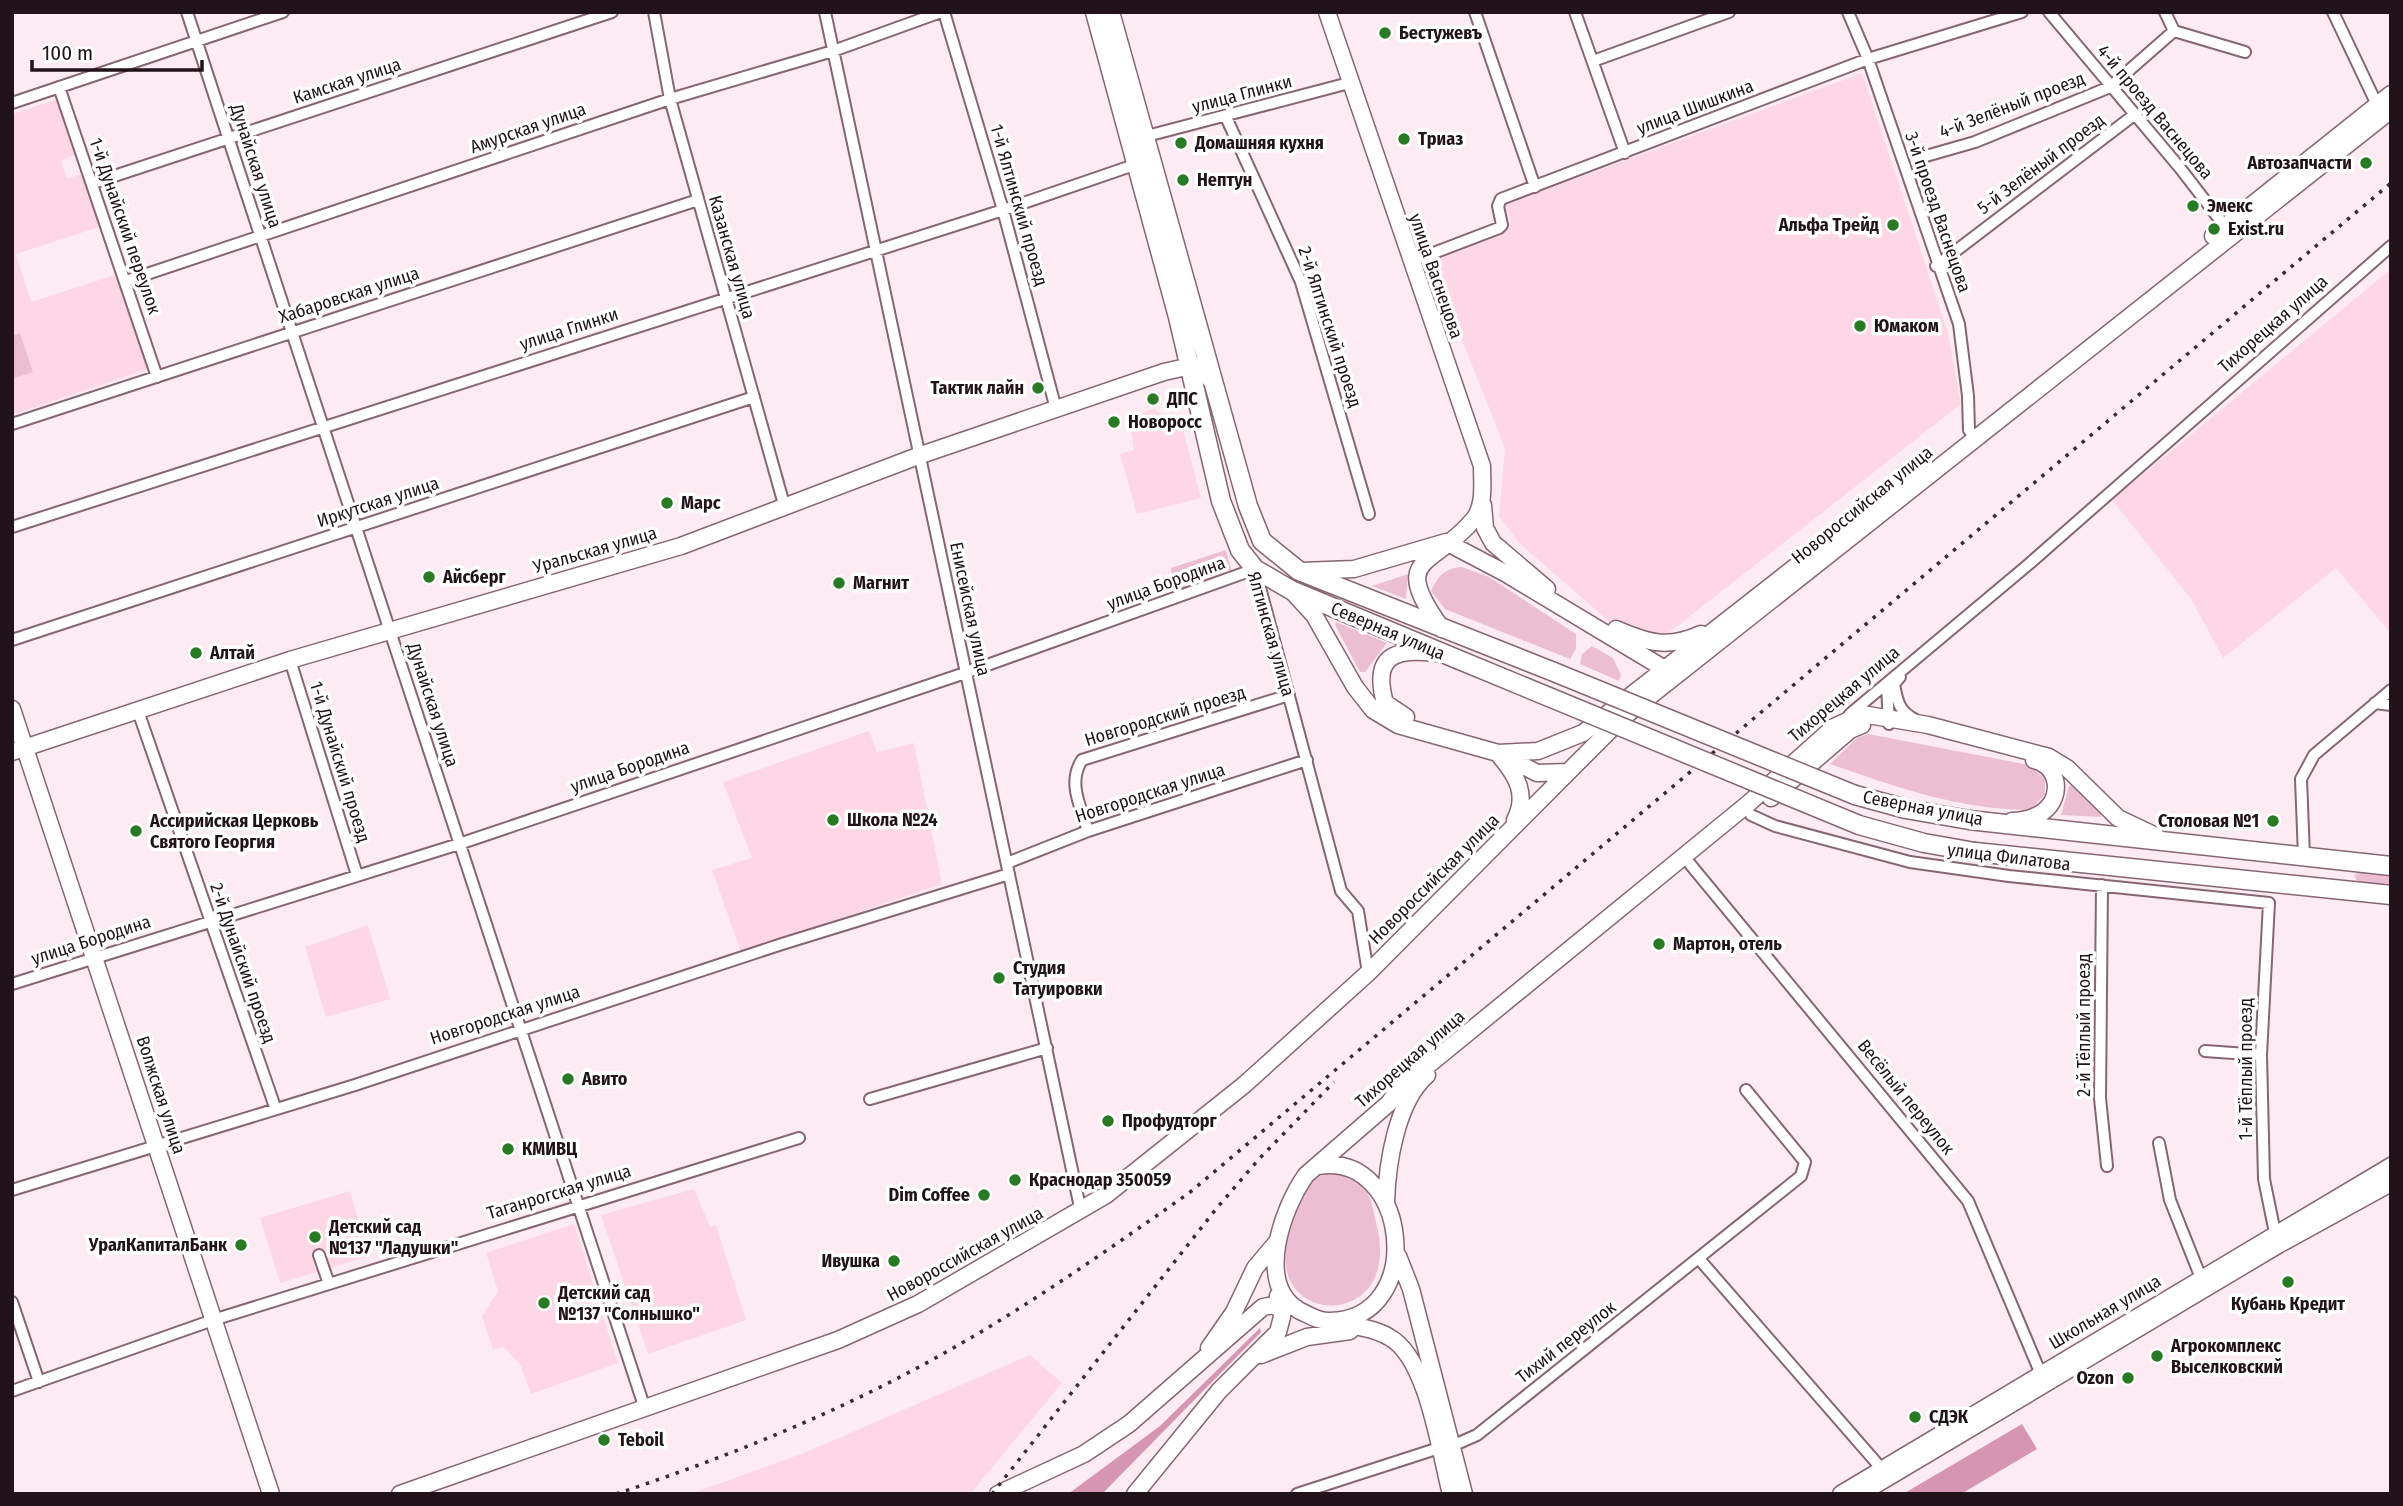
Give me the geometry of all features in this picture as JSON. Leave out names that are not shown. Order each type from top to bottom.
[{"type":"main road","name":"Ялтинская улица","points":[[1095,12],[1178,317],[1187,366],[1221,501],[1240,550],[1255,569]]},
{"type":"main road","points":[[1110,12],[1143,137],[1216,385]]},
{"type":"main road","name":"улица Васнецова","points":[[1326,12],[1482,466],[1485,528],[1493,543],[1551,592],[1563,608]]},
{"type":"main road","name":"Новороссийская улица","points":[[400,1494],[838,1340],[918,1304],[1081,1212],[1244,1085],[1368,972],[1621,719],[1720,626],[1972,434],[2383,110],[2391,94]]},
{"type":"main road","points":[[1187,366],[1201,368],[1216,385]]},
{"type":"main road","name":"Уральская улица","points":[[19,750],[390,629],[681,546],[918,457],[1187,366]]},
{"type":"main road","name":"Северная улица","points":[[1216,385],[1248,506],[1262,541],[1298,571],[1854,795],[1906,808],[1993,822],[2391,866]]},
{"type":"main road","name":"Новороссийская улица","points":[[1620,706],[1824,562],[1972,434]]},
{"type":"main road","points":[[1298,571],[1354,569],[1446,542],[1475,518],[1482,496]]},
{"type":"main road","points":[[1446,542],[1671,672]]},
{"type":"main road","name":"Северная улица","points":[[1442,629],[1415,583],[1417,574],[1446,542]]},
{"type":"main road","name":"Северная улица","points":[[1255,569],[1291,590],[1858,825],[1924,843],[1975,852],[2391,895]]},
{"type":"main road","name":"Северная улица","points":[[1291,590],[1314,615],[1355,687],[1373,710],[1398,725],[1498,753],[1536,773],[1569,772]]},
{"type":"main road","points":[[1593,626],[1616,629],[1653,644],[1668,645],[1684,642],[1720,626]]},
{"type":"main road","points":[[1442,653],[1407,650],[1393,656],[1384,667],[1380,683],[1385,703],[1395,712],[1463,742]]},
{"type":"main road","name":"Северная улица","points":[[1498,753],[1538,751],[1562,744],[1583,733],[1620,706]]},
{"type":"main road","name":"Волжская улица","points":[[12,709],[19,750],[94,956],[271,1494]]},
{"type":"main road","points":[[1842,729],[1865,713],[2040,761],[2052,772],[2057,784],[2054,798],[2045,811],[2029,819],[1993,822]]},
{"type":"main road","points":[[1842,729],[1888,720],[1928,725],[2049,757],[2067,768],[2118,818],[2140,831],[2172,842]]},
{"type":"main road","name":"Тихорецкая улица","points":[[1386,1203],[1392,1150],[1400,1120],[1421,1080],[1751,815],[1817,758],[1842,729]]},
{"type":"main road","name":"Тихорецкая улица","points":[[1318,1166],[1389,1103],[1399,1089],[1842,729]]},
{"type":"main road","points":[[1498,753],[1518,782],[1522,797],[1522,806],[1508,831]]},
{"type":"main road","points":[[1135,1494],[1201,1411],[1278,1332],[1282,1317],[1275,1251],[1297,1188],[1318,1166],[1339,1163],[1356,1168],[1370,1180],[1386,1203],[1398,1256],[1411,1289],[1445,1447],[1451,1494]]},
{"type":"main road","name":"Школьная улица","points":[[1860,1494],[2201,1278],[2391,1166]]},
{"type":"main road","name":"Школьная улица","points":[[1841,1494],[1881,1468],[2391,1183]]},
{"type":"main road","points":[[1275,1251],[1283,1292],[1296,1308]]},
{"type":"main road","points":[[1194,1370],[1234,1312],[1255,1268],[1275,1251]]},
{"type":"main road","points":[[1247,1363],[1318,1320],[1340,1320],[1369,1308],[1391,1282],[1398,1256]]},
{"type":"main road","points":[[998,1494],[1104,1442],[1194,1370],[1257,1311],[1271,1304],[1296,1308],[1318,1320],[1389,1336],[1410,1357],[1418,1371],[1464,1494]]},
{"type":"main road","points":[[1261,1355],[1307,1337],[1369,1330]]},
{"type":"street","name":"Дунайская улица","points":[[187,12],[645,1409]]},
{"type":"street","points":[[12,103],[283,12]]},
{"type":"street","name":"Камская улица","points":[[93,183],[612,12]]},
{"type":"street","name":"Казанская улица","points":[[654,12],[670,99],[785,508]]},
{"type":"street","name":"Енисейская улица","points":[[825,12],[1081,1212]]},
{"type":"street","name":"Амурская улица","points":[[126,281],[670,99],[833,51],[943,12]]},
{"type":"street","name":"1-й Ялтинский проезд","points":[[943,12],[1003,210],[1056,409]]},
{"type":"street","points":[[1475,12],[1535,187]]},
{"type":"street","points":[[1575,12],[1625,153]]},
{"type":"street","points":[[1593,61],[1730,12]]},
{"type":"street","name":"3-й проезд Васнецова","points":[[1848,12],[1868,59],[1936,266],[1959,324],[1972,434]]},
{"type":"street","name":"улица Шишкина","points":[[1410,262],[1499,228],[1502,225],[1499,206],[1501,199],[1868,59],[2022,12]]},
{"type":"street","name":"4-й проезд Васнецова","points":[[2049,12],[2229,231]]},
{"type":"street","points":[[2165,12],[2174,31],[2245,51]]},
{"type":"street","points":[[2333,12],[2383,110]]},
{"type":"street","name":"4-й Зелёный проезд","points":[[1926,156],[1975,142],[2110,87],[2174,31]]},
{"type":"street","name":"улица Глинки","points":[[1143,137],[1349,83]]},
{"type":"street","name":"1-й Дунайский переулок","points":[[60,87],[157,377]]},
{"type":"street","name":"5-й Зелёный проезд","points":[[1936,266],[2134,115]]},
{"type":"street","name":"2-й Ялтинский проезд","points":[[1226,117],[1301,282],[1369,514]]},
{"type":"street","name":"улица Глинки","points":[[12,527],[1003,210],[1136,164]]},
{"type":"street","name":"Хабаровская улица","points":[[12,424],[698,200]]},
{"type":"street","name":"Тихорецкая улица","points":[[1842,729],[1910,664],[2029,564],[2391,246]]},
{"type":"street","name":"Иркутская улица","points":[[12,640],[754,397]]},
{"type":"street","name":"улица Бородина","points":[[12,984],[94,956],[459,844],[965,673],[1255,569]]},
{"type":"street","name":"Ялтинская улица","points":[[1255,569],[1341,891],[1358,911],[1368,972]]},
{"type":"street","name":"1-й Дунайский проезд","points":[[290,660],[357,875]]},
{"type":"street","points":[[1865,713],[1890,685]]},
{"type":"street","points":[[1888,720],[1890,685]]},
{"type":"street","points":[[1890,685],[1898,705],[1906,715],[1928,725]]},
{"type":"street","points":[[2304,856],[2301,779],[2314,755],[2391,690]]},
{"type":"street","name":"Новгородский проезд","points":[[1088,831],[1074,787],[1075,771],[1082,760],[1289,695]]},
{"type":"street","points":[[2375,703],[2391,705]]},
{"type":"street","name":"2-й Дунайский проезд","points":[[138,711],[275,1107]]},
{"type":"street","name":"Новгородская улица","points":[[12,1190],[275,1107],[355,1085],[1008,869],[1088,831],[1307,760]]},
{"type":"street","name":"улица Филатова","points":[[1751,815],[1775,825],[1910,862],[2269,904]]},
{"type":"street","name":"Весёлый переулок","points":[[1690,863],[1968,1201],[2043,1378]]},
{"type":"street","name":"2-й Тёплый проезд","points":[[2102,884],[2100,1098],[2107,1166]]},
{"type":"street","name":"1-й Тёплый проезд","points":[[2269,904],[2261,1055],[2264,1179],[2275,1233]]},
{"type":"street","points":[[870,1099],[1046,1048]]},
{"type":"street","points":[[2205,1051],[2261,1055]]},
{"type":"street","name":"Тихий переулок","points":[[1297,1494],[1477,1435],[1700,1260],[1801,1176],[1805,1162],[1797,1147],[1746,1090]]},
{"type":"street","name":"Таганрогская улица","points":[[12,1391],[213,1320],[577,1204],[799,1138]]},
{"type":"street","points":[[2158,1143],[2170,1200],[2201,1278]]},
{"type":"street","points":[[319,1255],[329,1284]]},
{"type":"street","points":[[1700,1260],[1881,1468]]},
{"type":"street","points":[[12,1302],[39,1382]]},
{"type":"shaded area","points":[[1862,73],[1948,333],[1961,404],[1657,642],[1613,625],[1519,543],[1499,516],[1505,448],[1429,257],[1511,224],[1505,205]]},
{"type":"shaded area","points":[[58,99],[77,154],[61,161],[67,179],[84,173],[102,226],[16,254],[31,302],[118,274],[148,369],[12,415],[12,114]]},
{"type":"shaded area","points":[[2391,269],[2391,634],[2336,568],[2223,658],[2191,599],[2112,500]]},
{"type":"shaded area","points":[[20,333],[33,372],[12,379],[12,336]]},
{"type":"shaded area","points":[[1154,409],[1183,430],[1201,498],[1137,514],[1120,454],[1134,450],[1129,417]]},
{"type":"shaded area","points":[[1226,550],[1232,573],[1173,593],[1171,568]]},
{"type":"shaded area","points":[[1462,567],[1489,577],[1576,634],[1576,649],[1570,659],[1445,609],[1431,591],[1443,574]]},
{"type":"shaded area","points":[[1408,574],[1406,599],[1372,586]]},
{"type":"shaded area","points":[[1336,622],[1387,643],[1365,672],[1360,672],[1335,625]]},
{"type":"shaded area","points":[[1592,646],[1613,658],[1621,675],[1619,681],[1580,664],[1582,654]]},
{"type":"shaded area","name":"Школа №24","points":[[869,731],[877,752],[914,743],[942,884],[741,952],[712,870],[752,858],[723,782]]},
{"type":"shaded area","points":[[1868,734],[2029,765],[2045,779],[2045,794],[2031,810],[1979,806],[1904,789],[1830,764],[1857,738]]},
{"type":"shaded area","points":[[2073,785],[2101,817],[2061,815],[2069,786]]},
{"type":"shaded area","points":[[2359,872],[2391,875],[2391,886],[2358,883],[2354,875]]},
{"type":"shaded area","points":[[368,925],[390,999],[326,1017],[305,947]]},
{"type":"shaded area","points":[[1335,1169],[1367,1192],[1378,1231],[1379,1262],[1371,1285],[1355,1299],[1336,1305],[1317,1303],[1300,1293],[1288,1276],[1286,1252],[1300,1203],[1314,1177]]},
{"type":"shaded area","points":[[694,1189],[710,1227],[716,1225],[746,1320],[648,1354],[601,1215]]},
{"type":"shaded area","name":"Детский сад №137 \"Ладушки\"","points":[[350,1191],[369,1256],[280,1283],[260,1218]]},
{"type":"shaded area","name":"Детский сад №137 \"Солнышко\"","points":[[574,1224],[618,1363],[531,1394],[521,1366],[504,1347],[493,1349],[482,1316],[498,1291],[486,1253]]},
{"type":"shaded area","points":[[1260,1328],[1261,1332],[1102,1494],[1068,1494],[1160,1426]]},
{"type":"shaded area","points":[[1030,1355],[1062,1383],[970,1494],[690,1494],[804,1453]]},
{"type":"shaded area","points":[[2022,1424],[2037,1449],[1961,1494],[1903,1494]]},
{"type":"railway","points":[[616,1494],[776,1435],[892,1381],[964,1342],[1029,1302],[1189,1193],[2391,183]]},
{"type":"railway","points":[[992,1494],[1216,1209],[1259,1159],[1334,1082]]},
{"type":"place","name":"Бестужевъ","points":[[1385,33]]},
{"type":"place","name":"Триаз","points":[[1404,139]]},
{"type":"place","name":"Домашняя кухня","points":[[1181,143]]},
{"type":"place","name":"Автозапчасти","points":[[2366,163]]},
{"type":"place","name":"Нептун","points":[[1183,180]]},
{"type":"place","name":"Эмекс","points":[[2193,206]]},
{"type":"place","name":"Альфа Трейд","points":[[1893,225]]},
{"type":"place","name":"Exist.ru","points":[[2214,229]]},
{"type":"place","name":"Юмаком","points":[[1860,326]]},
{"type":"place","name":"Тактик лайн","points":[[1038,388]]},
{"type":"place","name":"ДПС","points":[[1153,399]]},
{"type":"place","name":"Новоросс","points":[[1114,422]]},
{"type":"place","name":"Марс","points":[[667,503]]},
{"type":"place","name":"Айсберг","points":[[429,577]]},
{"type":"place","name":"Магнит","points":[[839,583]]},
{"type":"place","name":"Алтай","points":[[196,653]]},
{"type":"place","name":"Школа №24","points":[[833,820]]},
{"type":"place","name":"Столовая №1","points":[[2273,821]]},
{"type":"place","name":"Ассирийская Церковь Святого Георгия","points":[[136,831]]},
{"type":"place","name":"Мартон, отель","points":[[1659,944]]},
{"type":"place","name":"Студия Татуировки","points":[[999,978]]},
{"type":"place","name":"Авито","points":[[568,1079]]},
{"type":"place","name":"Профудторг","points":[[1108,1121]]},
{"type":"place","name":"КМИВЦ","points":[[508,1149]]},
{"type":"place","name":"Краснодар 350059","points":[[1015,1180]]},
{"type":"place","name":"Dim Coffee","points":[[984,1195]]},
{"type":"place","name":"Детский сад №137 \"Ладушки\"","points":[[315,1237]]},
{"type":"place","name":"УралКапиталБанк","points":[[241,1245]]},
{"type":"place","name":"Ивушка","points":[[894,1261]]},
{"type":"place","name":"Кубань Кредит","points":[[2288,1282]]},
{"type":"place","name":"Детский сад №137 \"Солнышко\"","points":[[544,1303]]},
{"type":"place","name":"Агрокомплекс Выселковский","points":[[2157,1356]]},
{"type":"place","name":"Ozon","points":[[2128,1378]]},
{"type":"place","name":"СДЭК","points":[[1915,1417]]},
{"type":"place","name":"Teboil","points":[[604,1440]]}]
